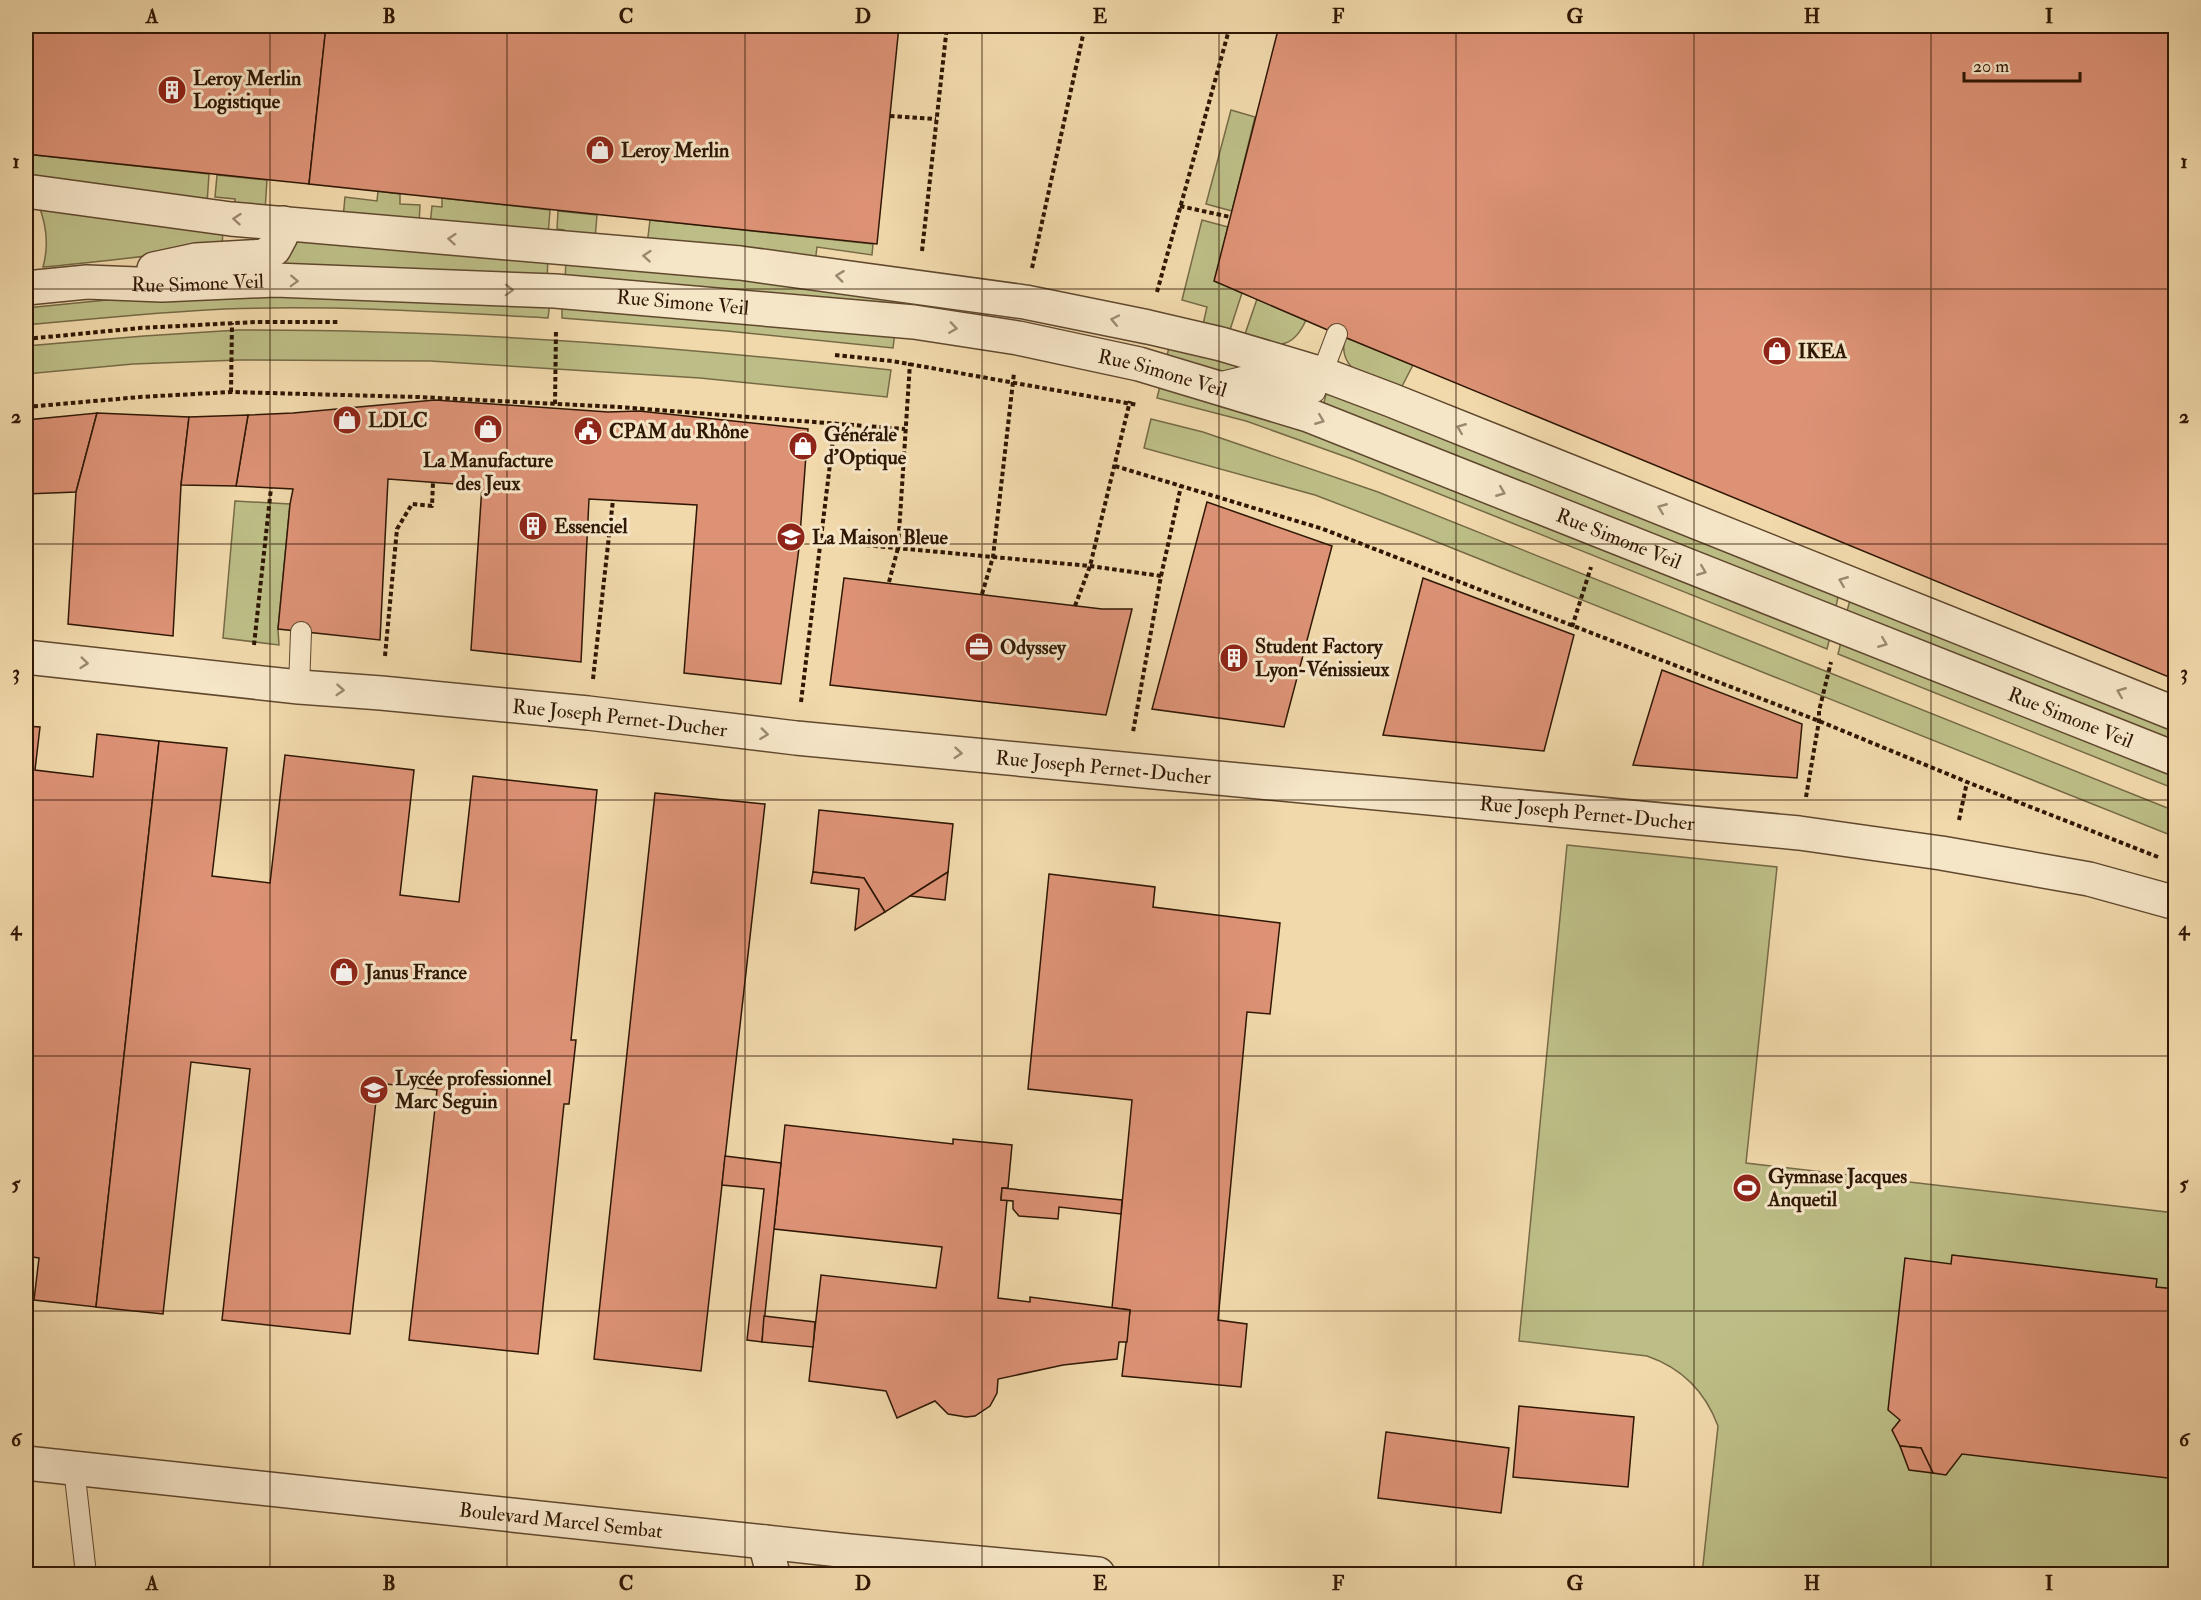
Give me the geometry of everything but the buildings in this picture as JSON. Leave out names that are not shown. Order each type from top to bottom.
[{"type":"street","name":"Rue Simone Veil","points":[[26,190],[231,219],[740,263],[1025,302],[1221,344],[1322,374],[2175,714]]},
{"type":"street","name":"Rue Simone Veil","points":[[26,288],[87,282],[196,260],[264,256],[274,249],[281,236],[283,223]]},
{"type":"street","name":"Rue Simone Veil","points":[[87,282],[162,285],[274,280],[555,291],[895,321],[1018,338],[1139,364],[1308,415],[2175,759]]},
{"type":"street","name":"Rue Joseph Pernet-Ducher","points":[[26,657],[299,687],[588,713],[796,738],[1799,833],[1941,853],[2089,879],[2175,903]]},
{"type":"street","name":"Boulevard Marcel Sembat","points":[[26,1463],[1098,1575]]},
{"type":"street","points":[[765,1542],[773,1575]]},
{"type":"lane","points":[[1211,385],[1242,377],[1254,377],[1306,395],[1315,392],[1337,334]]},
{"type":"lane","points":[[299,687],[301,632]]},
{"type":"lane","points":[[74,1468],[86,1575]]},
{"type":"path","points":[[1230,26],[1180,206],[1230,217]]},
{"type":"path","points":[[890,116],[936,120]]},
{"type":"path","points":[[26,339],[140,328],[232,323],[346,322]]},
{"type":"path","points":[[231,392],[232,323]]},
{"type":"path","points":[[555,404],[556,330],[566,330]]},
{"type":"path","points":[[832,355],[891,361],[1146,406]]},
{"type":"path","points":[[26,407],[231,392],[418,397],[555,404],[698,412],[905,429]]},
{"type":"path","points":[[1076,606],[1090,566],[1130,403]]},
{"type":"path","points":[[796,738],[835,423]]},
{"type":"path","points":[[1114,466],[1323,529],[1819,721],[2164,860]]},
{"type":"path","points":[[381,693],[397,529],[412,504],[432,506],[433,482]]},
{"type":"path","points":[[1126,769],[1161,576],[1181,486]]},
{"type":"path","points":[[250,682],[271,488]]},
{"type":"path","points":[[588,713],[613,500]]},
{"type":"path","points":[[821,542],[1090,566],[1161,576]]},
{"type":"path","points":[[1572,627],[1591,567],[1602,571]]},
{"type":"path","points":[[1799,833],[1819,711],[1831,662],[1842,666]]},
{"type":"green space","points":[[1231,110],[1255,117],[1232,211],[1206,204]]},
{"type":"green space","points":[[26,154],[209,174],[207,204],[26,183]]},
{"type":"green space","points":[[217,175],[267,180],[265,211],[235,208],[235,199],[215,197]]},
{"type":"green space","points":[[378,191],[400,194],[400,204],[420,205],[419,224],[343,218],[345,197],[377,201]]},
{"type":"green space","points":[[442,198],[550,210],[548,236],[430,225],[432,206],[442,207]]},
{"type":"green space","points":[[38,204],[223,228],[222,249],[43,267],[46,235]]},
{"type":"green space","points":[[558,211],[597,215],[595,239],[564,237],[564,230],[557,229]]},
{"type":"green space","points":[[650,220],[873,244],[872,255],[817,247],[815,263],[647,245]]},
{"type":"green space","points":[[1202,220],[1228,227],[1215,280],[1242,293],[1228,336],[1202,329],[1207,307],[1182,300]]},
{"type":"green space","points":[[296,236],[548,257],[547,281],[268,264]]},
{"type":"green space","points":[[566,259],[898,293],[896,310],[565,282]]},
{"type":"green space","points":[[239,292],[550,302],[548,318],[387,310],[265,308],[175,312],[26,325],[26,308],[127,298]]},
{"type":"green space","points":[[1257,299],[1306,320],[1294,338],[1280,344],[1243,340]]},
{"type":"green space","points":[[562,302],[895,332],[893,348],[727,331],[562,318]]},
{"type":"green space","points":[[238,330],[320,330],[484,336],[647,347],[891,370],[887,397],[700,378],[430,361],[239,360],[133,364],[26,374],[26,346]]},
{"type":"green space","points":[[1345,337],[1413,365],[1399,392],[1359,374],[1352,367],[1346,359]]},
{"type":"green space","points":[[1170,343],[1240,362],[1240,368],[1215,373],[1166,360]]},
{"type":"green space","points":[[1161,382],[1252,407],[1831,633],[1827,649],[1352,459],[1246,421],[1157,398]]},
{"type":"green space","points":[[1327,391],[1839,592],[1835,612],[1323,406]]},
{"type":"green space","points":[[1151,419],[1203,432],[1378,492],[2175,811],[2175,837],[1315,495],[1144,448]]},
{"type":"green space","points":[[235,501],[290,504],[278,629],[279,645],[223,638]]},
{"type":"green space","points":[[1851,596],[2175,727],[2175,748],[1846,615]]},
{"type":"green space","points":[[1842,638],[2175,771],[2175,789],[1838,654]]},
{"type":"green space","name":"Gymnase Jacques Anquetil","points":[[1567,845],[1777,867],[1746,1163],[2175,1213],[2175,1574],[1702,1574],[1718,1426],[1713,1413],[1699,1392],[1691,1382],[1671,1367],[1647,1356],[1519,1341]]},
{"type":"place","name":"Leroy Merlin Logistique","points":[[172,90]]},
{"type":"place","name":"Leroy Merlin","points":[[600,150]]},
{"type":"place","name":"IKEA","points":[[1777,351]]},
{"type":"place","name":"LDLC","points":[[347,420]]},
{"type":"place","name":"La Manufacture des Jeux","points":[[488,429]]},
{"type":"place","name":"CPAM du Rhône","points":[[588,431]]},
{"type":"place","name":"Générale d'Optique","points":[[803,446]]},
{"type":"place","name":"Essenciel","points":[[533,526]]},
{"type":"place","name":"La Maison Bleue","points":[[791,537]]},
{"type":"place","name":"Odyssey","points":[[979,647]]},
{"type":"place","name":"Student Factory Lyon-Vénissieux","points":[[1234,658]]},
{"type":"place","name":"Janus France","points":[[344,972]]},
{"type":"place","name":"Lycée professionnel Marc Seguin","points":[[374,1090]]},
{"type":"place","name":"Gymnase Jacques Anquetil","points":[[1747,1188]]}]
